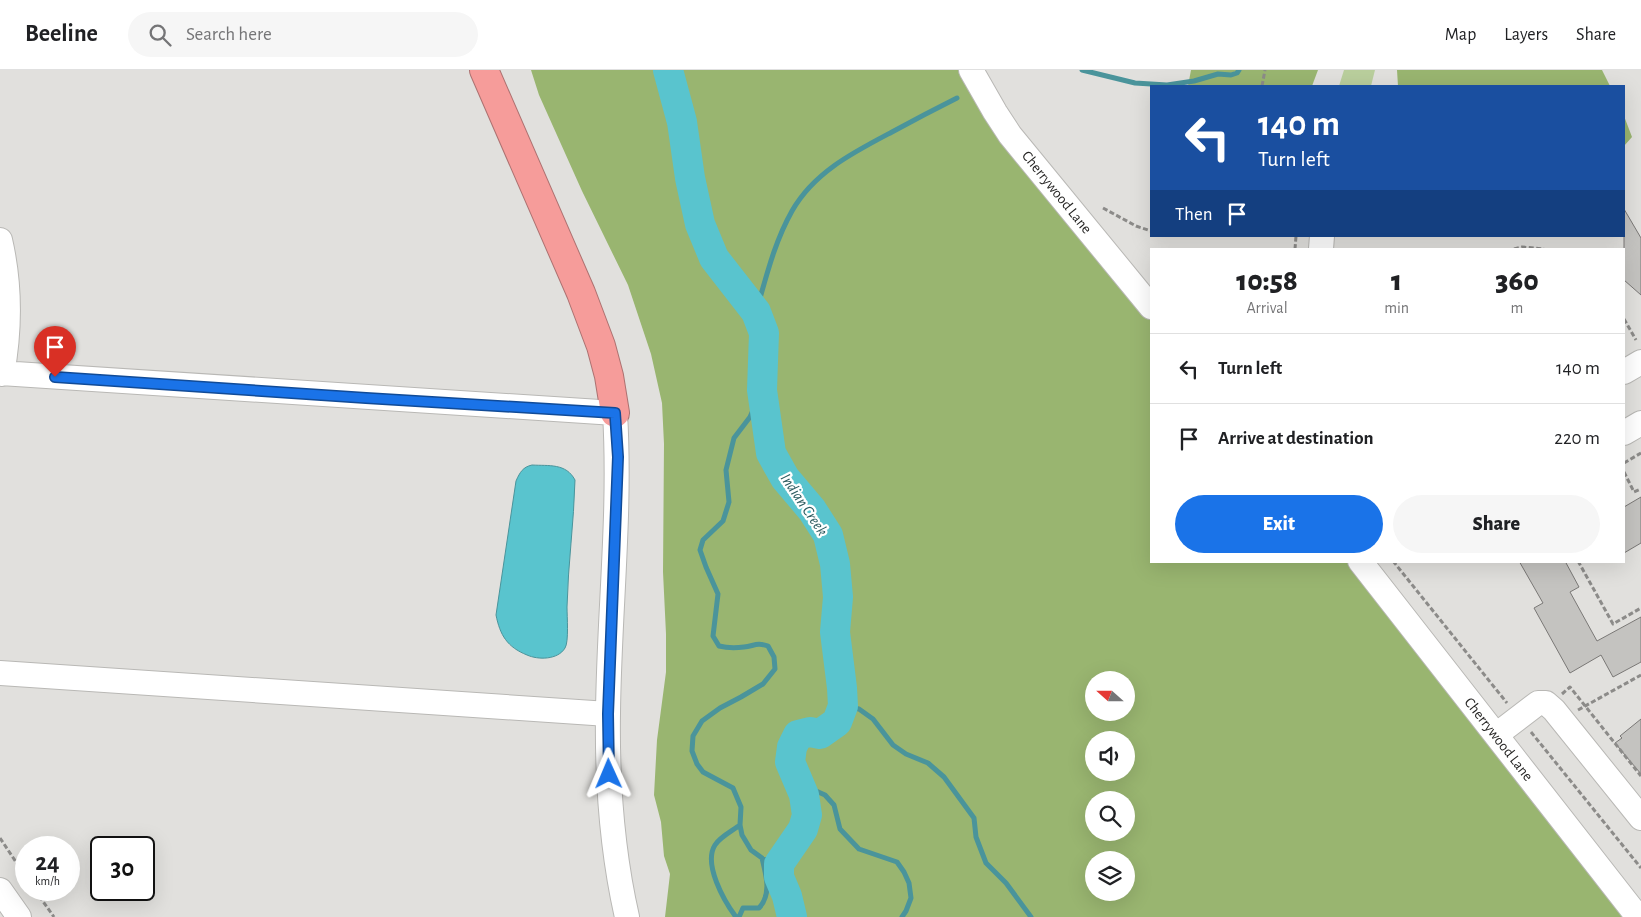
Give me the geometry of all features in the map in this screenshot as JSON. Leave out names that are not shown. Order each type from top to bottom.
[{"type":"highway","points":[[484,70],[581,293],[601,346],[609,376],[615,413]]},
{"type":"street","name":"Cherrywood Lane","points":[[971,70],[1010,135],[1150,306]]},
{"type":"street","points":[[0,240],[8,304],[6,349],[1,373],[615,413],[618,457],[608,714],[609,774],[614,840],[627,917]]},
{"type":"street","points":[[1625,432],[1641,423]]},
{"type":"street","name":"Cherrywood Lane","points":[[1362,563],[1638,917]]},
{"type":"street","points":[[0,673],[608,714]]},
{"type":"street","points":[[1496,735],[1538,703],[1542,702],[1560,709],[1641,818]]},
{"type":"street","points":[[0,890],[19,917]]},
{"type":"path","points":[[1262,85],[1265,70]]},
{"type":"path","points":[[1103,208],[1136,226],[1150,231]]},
{"type":"path","points":[[1518,248],[1540,248]]},
{"type":"path","points":[[1625,324],[1631,358]]},
{"type":"path","points":[[1625,462],[1641,453]]},
{"type":"path","points":[[1625,474],[1634,492],[1641,489]]},
{"type":"path","points":[[1395,563],[1641,868]]},
{"type":"path","points":[[1579,563],[1613,624],[1641,608]]},
{"type":"path","points":[[1560,709],[1585,706],[1641,676]]},
{"type":"path","points":[[1560,709],[1570,687],[1641,776]]},
{"type":"path","points":[[0,838],[15,860]]},
{"type":"path","points":[[43,901],[54,917]]},
{"type":"green space","points":[[531,70],[971,70],[1150,306],[1150,563],[1362,563],[1638,917],[665,917],[670,874],[664,856],[661,822],[654,795],[657,740],[666,672],[663,572],[664,444],[662,403],[651,354],[628,285],[582,191],[539,95]]},
{"type":"green space","points":[[1191,70],[1318,70],[1312,85],[1188,85]]},
{"type":"green space","points":[[1344,70],[1375,70],[1371,85],[1339,85]]},
{"type":"green space","points":[[1397,70],[1602,70],[1610,85],[1398,85]]},
{"type":"green space","points":[[1625,119],[1632,137],[1625,145]]},
{"type":"water","points":[[532,465],[562,468],[575,480],[567,607],[567,640],[562,652],[547,658],[532,657],[520,652],[509,644],[502,634],[496,615],[516,481],[522,470]]},
{"type":"building","points":[[1625,211],[1641,238],[1641,295],[1625,281]]},
{"type":"building","points":[[1641,497],[1641,543],[1625,552],[1625,506]]},
{"type":"building","points":[[1520,563],[1566,563],[1579,587],[1570,592],[1597,641],[1641,617],[1641,662],[1613,677],[1601,655],[1570,673],[1534,608],[1543,603]]},
{"type":"building","points":[[1641,719],[1641,774],[1615,743],[1622,738],[1620,736]]},
{"type":"waterway","name":"Indian Creek","points":[[668,70],[682,122],[690,178],[700,224],[714,258],[756,312],[764,333],[762,390],[771,453],[785,478],[812,510],[828,535],[835,564],[838,597],[835,632],[843,706],[837,722],[820,734],[810,732],[798,735],[792,747],[790,762],[804,795],[807,815],[803,829],[779,864],[779,877],[787,896],[792,917]]},
{"type":"waterway","points":[[1082,70],[1135,83],[1167,85],[1194,81],[1218,74],[1231,75],[1239,70]]},
{"type":"waterway","points":[[756,312],[780,236],[792,211],[812,185],[823,174],[849,156],[957,98]]},
{"type":"waterway","points":[[762,390],[750,417],[734,438],[726,470],[729,502],[723,521],[703,540],[700,550],[718,594],[713,636],[719,646],[738,648],[758,644],[768,646],[774,657],[775,669],[763,684],[720,708],[702,721],[693,736],[692,751],[697,764],[703,772],[733,788],[741,807],[740,825],[742,835],[751,850],[762,858],[779,864]]},
{"type":"waterway","points":[[843,706],[859,709],[873,719],[893,745],[906,754],[928,763],[944,777],[974,818],[976,837],[986,863],[1006,883],[1031,917]]},
{"type":"waterway","points":[[798,783],[825,795],[834,805],[840,829],[859,849],[897,862],[909,883],[911,898],[902,917]]},
{"type":"waterway","points":[[736,917],[716,882],[713,872],[712,853],[717,842],[740,825]]},
{"type":"waterway","points":[[739,917],[743,908],[759,908],[766,897],[767,884],[762,858]]},
{"type":"route","points":[[55,377],[615,413],[618,457],[608,714],[609,774]]}]
